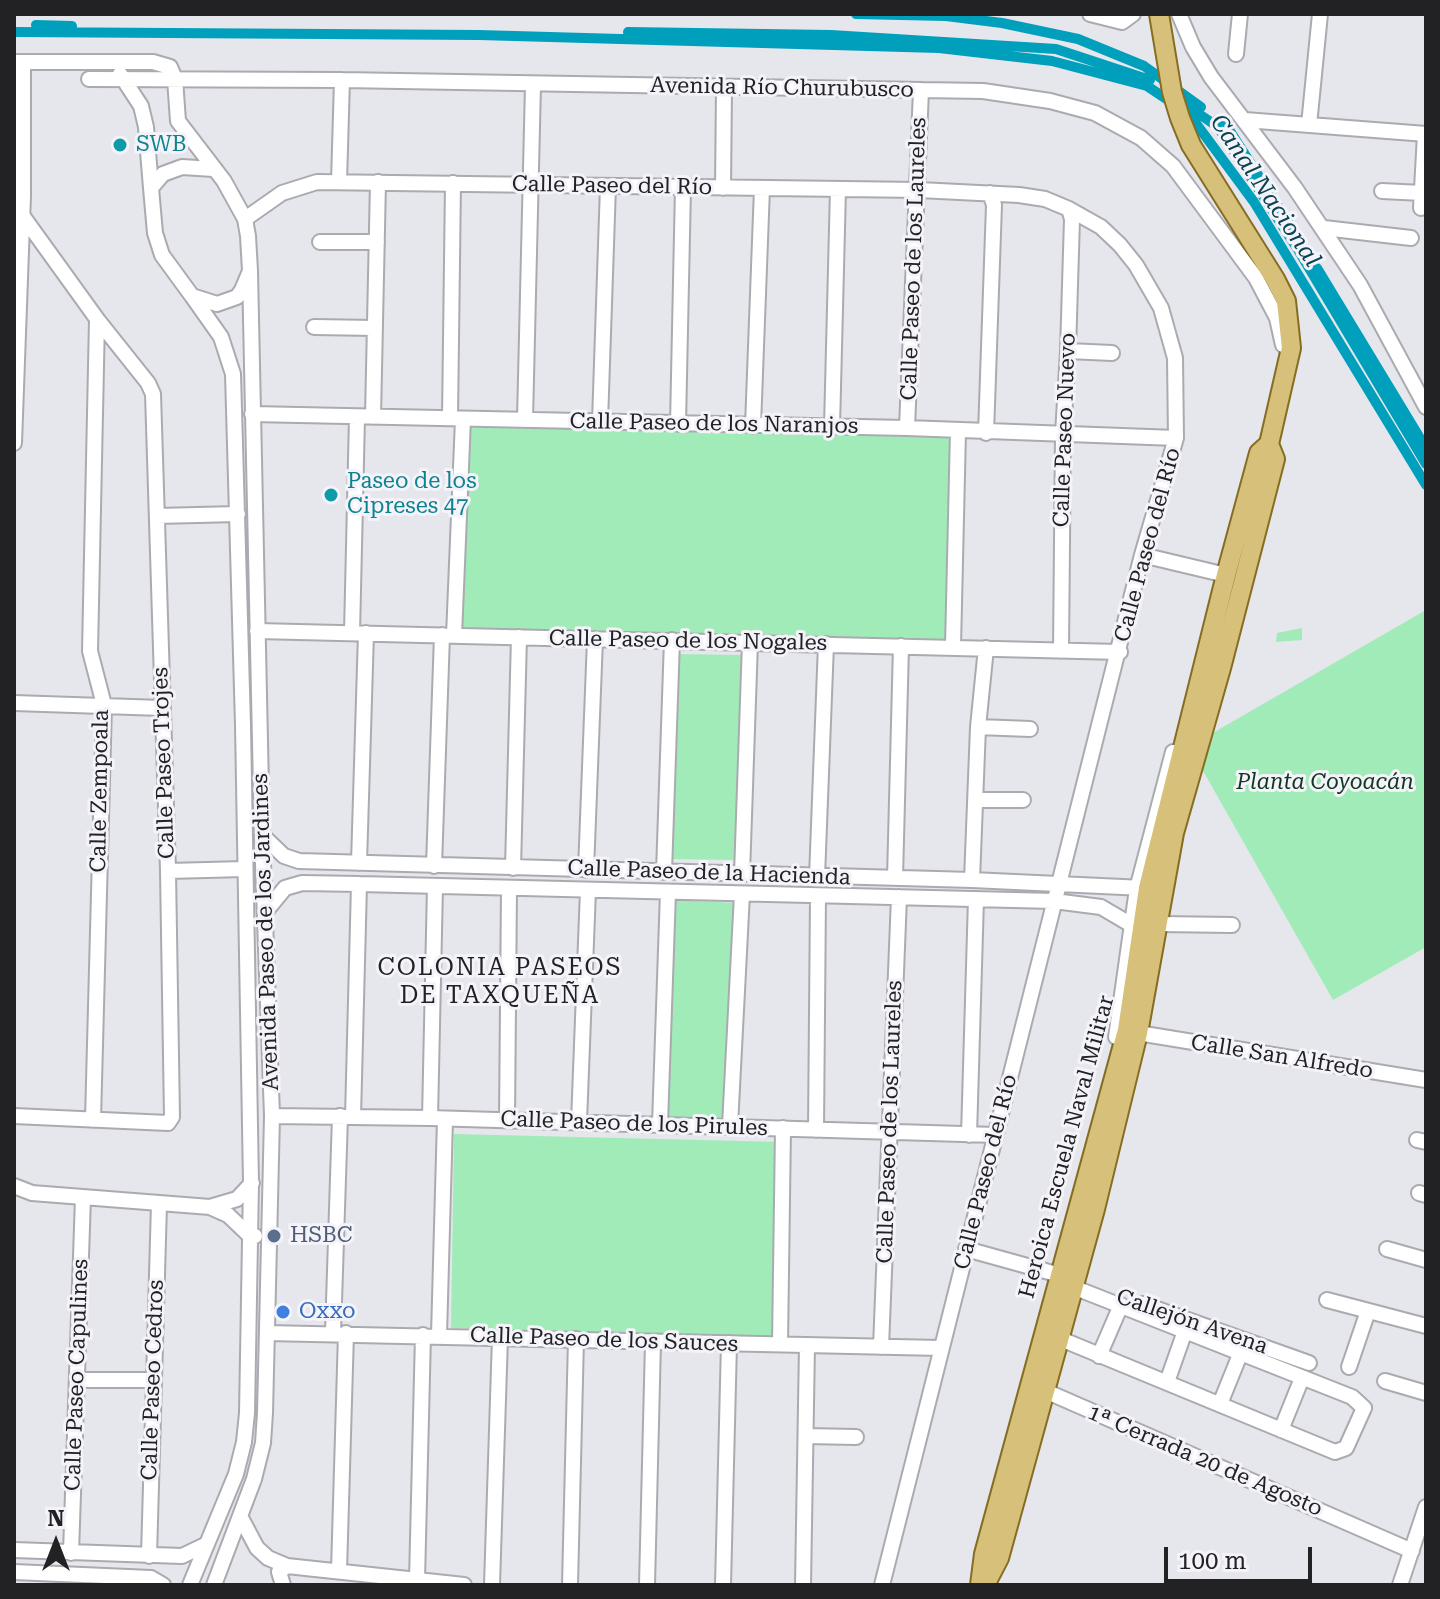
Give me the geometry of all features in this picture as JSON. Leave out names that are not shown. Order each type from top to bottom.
[{"type":"main road","name":"Heroica Escuela Naval Militar","points":[[1067,1279],[1127,1030],[1150,888],[1223,574],[1259,453],[1269,444],[1291,348],[1286,301],[1191,145],[1175,103],[1159,14]]},
{"type":"main road","name":"Heroica Escuela Naval Militar","points":[[1150,888],[1174,833],[1221,668],[1275,459],[1269,444]]},
{"type":"main road","name":"Heroica Escuela Naval Militar","points":[[980,1585],[984,1554],[1138,1033],[1143,926]]},
{"type":"main road","name":"Heroica Escuela Naval Militar","points":[[980,1585],[999,1558],[1043,1390],[1051,1335]]},
{"type":"street","points":[[1090,14],[1122,22],[1133,14]]},
{"type":"street","points":[[1179,14],[1201,62],[1222,94],[1245,120],[1324,228],[1360,285],[1426,407]]},
{"type":"street","points":[[1236,54],[1240,14]]},
{"type":"street","points":[[1309,125],[1320,14]]},
{"type":"street","points":[[14,443],[22,215],[18,196],[18,62],[110,61],[163,63],[170,67],[175,79],[178,121],[224,181],[245,219],[250,271],[242,290],[227,302],[208,302],[192,296],[162,255],[155,233],[146,127],[141,106],[110,61]]},
{"type":"street","name":"Avenida Río Churubusco","points":[[89,79],[983,91],[1050,101],[1095,113],[1141,138],[1173,166],[1256,278],[1277,318],[1283,339],[1284,380]]},
{"type":"street","points":[[339,182],[342,80]]},
{"type":"street","points":[[525,420],[533,85]]},
{"type":"street","points":[[723,188],[724,88]]},
{"type":"street","name":"Calle Paseo de los Laureles","points":[[907,428],[921,90]]},
{"type":"street","points":[[1245,120],[1426,134],[1423,190],[1382,191]]},
{"type":"street","points":[[151,188],[163,174],[182,167],[213,169]]},
{"type":"street","name":"Calle Paseo del Río","points":[[245,219],[282,193],[317,182],[990,193],[1045,199],[1101,227],[1136,265],[1161,308],[1175,358],[1178,391],[1176,438],[1142,555],[1120,652],[1058,883],[882,1585]]},
{"type":"street","points":[[373,417],[378,182]]},
{"type":"street","points":[[434,866],[448,636],[456,418],[453,183]]},
{"type":"street","points":[[600,422],[608,186]]},
{"type":"street","points":[[678,424],[683,187]]},
{"type":"street","points":[[753,426],[762,188]]},
{"type":"street","points":[[832,427],[838,189]]},
{"type":"street","points":[[986,433],[994,205],[990,193]]},
{"type":"street","name":"Calle Paseo Nuevo","points":[[1061,651],[1063,434],[1072,219],[1069,209]]},
{"type":"street","points":[[22,215],[97,319]]},
{"type":"street","points":[[1324,228],[1411,238]]},
{"type":"street","points":[[320,242],[377,242]]},
{"type":"street","name":"Avenida Paseo de los Jardines","points":[[214,1585],[254,1479],[263,1443],[270,1236],[272,1116],[262,835],[250,271]]},
{"type":"street","name":"Avenida Paseo de los Jardines","points":[[190,1585],[236,1474],[244,1442],[251,1183],[238,514],[231,365],[221,337],[192,296]]},
{"type":"street","name":"Calle Paseo Trojes","points":[[93,1120],[171,1122],[168,871],[154,404],[148,383],[97,319]]},
{"type":"street","name":"Calle Zempoala","points":[[93,1120],[104,705],[90,651],[97,319]]},
{"type":"street","points":[[314,327],[375,328]]},
{"type":"street","points":[[1068,351],[1112,353]]},
{"type":"street","name":"Calle Paseo de los Naranjos","points":[[252,414],[907,428],[1176,438]]},
{"type":"street","points":[[357,417],[359,863]]},
{"type":"street","points":[[953,647],[958,431]]},
{"type":"street","points":[[157,516],[238,514]]},
{"type":"street","points":[[1142,555],[1223,574]]},
{"type":"street","name":"Calle Paseo de los Nogales","points":[[257,631],[1120,652]]},
{"type":"street","points":[[513,868],[519,637]]},
{"type":"street","points":[[586,870],[595,639]]},
{"type":"street","points":[[664,872],[672,640]]},
{"type":"street","points":[[742,874],[750,642]]},
{"type":"street","points":[[817,877],[826,644]]},
{"type":"street","points":[[895,878],[901,646]]},
{"type":"street","points":[[972,880],[978,727],[986,648]]},
{"type":"street","points":[[14,703],[162,708]]},
{"type":"street","points":[[243,725],[261,724]]},
{"type":"street","points":[[978,727],[1030,729]]},
{"type":"street","points":[[244,765],[261,765]]},
{"type":"street","points":[[976,800],[1023,800]]},
{"type":"street","points":[[262,835],[284,856],[299,861],[292,877],[302,883]]},
{"type":"street","name":"Calle Paseo de la Hacienda","points":[[299,861],[1150,888]]},
{"type":"street","points":[[452,887],[453,866]]},
{"type":"street","points":[[168,871],[245,869]]},
{"type":"street","points":[[873,878],[873,897]]},
{"type":"street","points":[[918,879],[918,898]]},
{"type":"street","points":[[266,911],[285,888],[302,883]]},
{"type":"street","name":"Calle Paseo de la Hacienda","points":[[302,883],[1054,901],[1101,907],[1143,926]]},
{"type":"street","points":[[339,1571],[339,1333],[346,1117],[359,884]]},
{"type":"street","points":[[430,1118],[435,886]]},
{"type":"street","points":[[507,1120],[509,888]]},
{"type":"street","name":"Heroica Escuela Naval Militar","points":[[1143,926],[1150,888]]},
{"type":"street","points":[[579,1122],[588,890]]},
{"type":"street","points":[[660,1124],[668,892]]},
{"type":"street","points":[[730,1126],[742,894]]},
{"type":"street","points":[[816,1130],[818,896]]},
{"type":"street","name":"Calle Paseo de los Laureles","points":[[881,1347],[899,897]]},
{"type":"street","points":[[969,1135],[976,899]]},
{"type":"street","points":[[1143,926],[1232,925]]},
{"type":"street","points":[[249,989],[268,989]]},
{"type":"street","points":[[250,1026],[269,1027]]},
{"type":"street","name":"Calle San Alfredo","points":[[1138,1033],[1426,1080]]},
{"type":"street","points":[[14,1116],[93,1120]]},
{"type":"street","name":"Calle Paseo de los Pirules","points":[[272,1116],[996,1135]]},
{"type":"street","points":[[439,1335],[445,1119]]},
{"type":"street","points":[[780,1344],[783,1128]]},
{"type":"street","points":[[14,1186],[32,1193],[210,1207],[237,1199],[251,1183],[270,1184]]},
{"type":"street","points":[[14,1201],[32,1193]]},
{"type":"street","name":"Calle Paseo Capulines","points":[[71,1553],[83,1197]]},
{"type":"street","name":"Calle Paseo Cedros","points":[[157,1581],[161,1569],[154,1556],[152,1380],[159,1204]]},
{"type":"street","points":[[210,1207],[228,1215],[249,1235],[270,1236]]},
{"type":"street","points":[[966,1249],[1067,1279],[1121,1305],[1352,1397],[1364,1408],[1346,1448],[1340,1452],[1051,1335]]},
{"type":"street","points":[[1387,1249],[1426,1260]]},
{"type":"street","name":"Heroica Escuela Naval Militar","points":[[980,1585],[976,1552],[1067,1279]]},
{"type":"street","name":"Callejón Avena","points":[[1067,1279],[1309,1363]]},
{"type":"street","points":[[1327,1300],[1426,1326]]},
{"type":"street","points":[[1099,1356],[1121,1305]]},
{"type":"street","points":[[1349,1367],[1368,1311]]},
{"type":"street","points":[[1167,1382],[1185,1331]]},
{"type":"street","name":"Calle Paseo de los Sauces","points":[[267,1333],[940,1348]]},
{"type":"street","points":[[417,1580],[423,1335]]},
{"type":"street","points":[[492,1585],[500,1337]]},
{"type":"street","points":[[570,1585],[576,1339]]},
{"type":"street","points":[[647,1585],[653,1342]]},
{"type":"street","points":[[723,1585],[729,1343]]},
{"type":"street","points":[[803,1585],[807,1345]]},
{"type":"street","points":[[1220,1404],[1241,1352]]},
{"type":"street","points":[[1281,1430],[1302,1378]]},
{"type":"street","points":[[79,1380],[152,1380]]},
{"type":"street","points":[[1385,1381],[1426,1393]]},
{"type":"street","name":"1ª Cerrada 20 de Agosto","points":[[1043,1390],[1412,1551]]},
{"type":"street","points":[[806,1436],[856,1437]]},
{"type":"street","points":[[1400,1585],[1426,1507]]},
{"type":"street","points":[[240,1516],[257,1548],[268,1558],[287,1566],[464,1585]]},
{"type":"street","points":[[14,1550],[182,1556],[208,1544]]},
{"type":"street","points":[[283,1585],[279,1572],[287,1566]]},
{"type":"street","points":[[14,1572],[68,1580],[157,1581]]},
{"type":"green space","points":[[462,427],[963,434],[957,654],[456,642]]},
{"type":"green space","name":"Planta Coyoacán","points":[[1426,610],[1426,947],[1333,1000],[1202,769],[1211,734]]},
{"type":"green space","points":[[1302,628],[1302,640],[1276,642],[1277,633]]},
{"type":"green space","points":[[675,654],[745,655],[736,860],[665,859]]},
{"type":"green space","points":[[673,900],[738,903],[736,1121],[665,1121]]},
{"type":"green space","points":[[454,1134],[784,1142],[781,1337],[451,1328]]},
{"type":"waterway","name":"Canal Nacional","points":[[856,14],[946,16],[1002,23],[1078,39],[1144,66],[1201,107]]},
{"type":"waterway","name":"Canal Nacional","points":[[36,25],[72,26]]},
{"type":"waterway","name":"Canal Nacional","points":[[14,32],[479,35],[939,48],[1052,61],[1147,86],[1189,114],[1254,202],[1426,485]]},
{"type":"waterway","name":"Canal Nacional","points":[[628,32],[831,35],[1056,49],[1150,80]]},
{"type":"waterway","name":"Canal Nacional","points":[[1186,105],[1218,127],[1297,248],[1426,464]]},
{"type":"waterway","name":"Canal Nacional","points":[[1217,120],[1228,128],[1302,244]]},
{"type":"waterway","name":"Canal Nacional","points":[[1317,268],[1426,448]]},
{"type":"place","name":"SWB","points":[[120,145]]},
{"type":"place","name":"Paseo de los Cipreses 47","points":[[331,495]]},
{"type":"place","name":"HSBC","points":[[274,1236]]},
{"type":"place","name":"Oxxo","points":[[283,1312]]},
{"type":"district","name":"COLONIA PASEOS DE TAXQUEÑA","points":[[500,982]]}]
